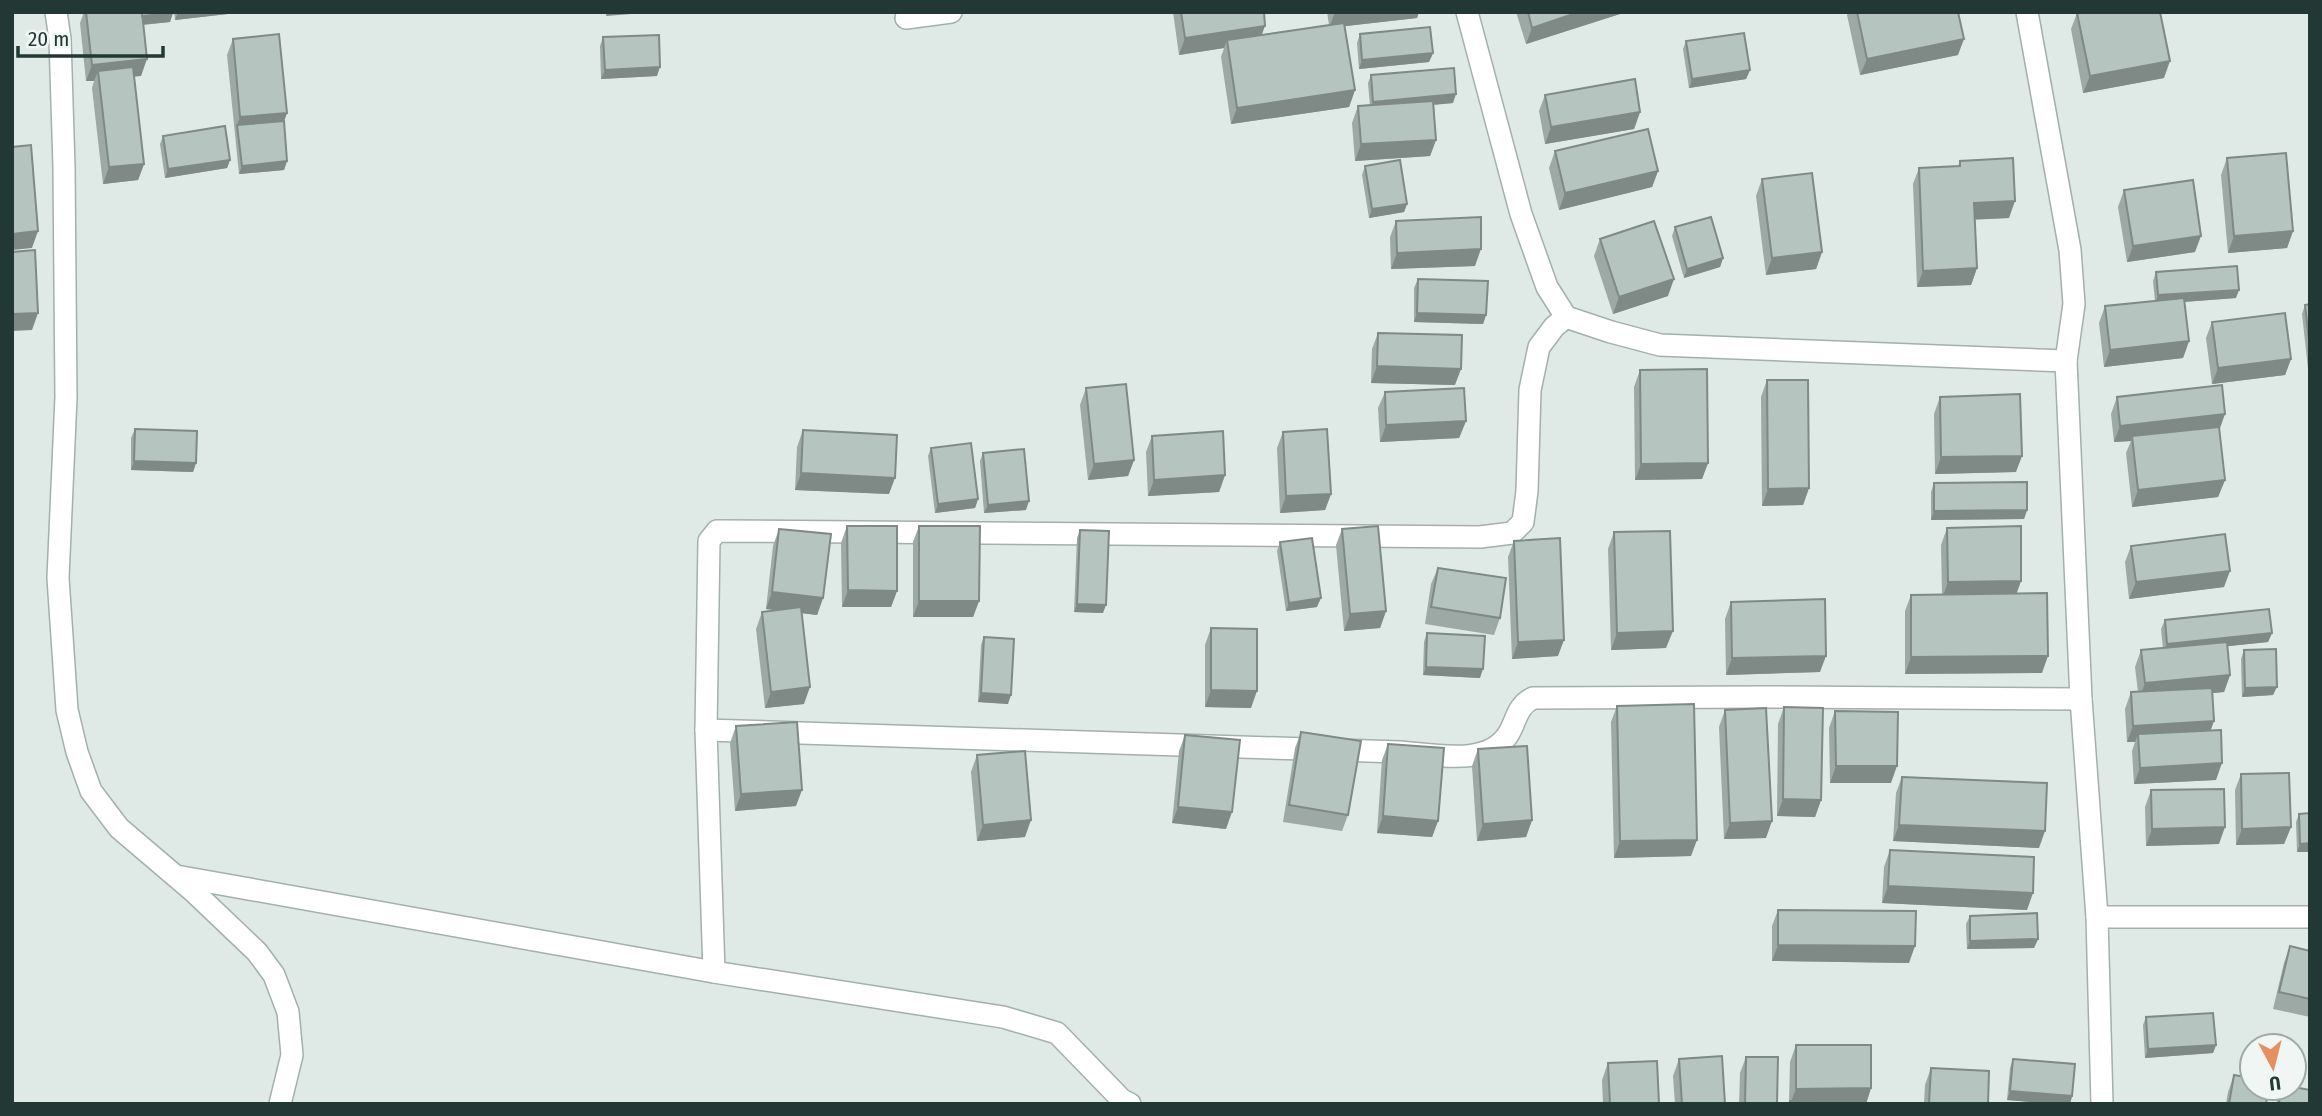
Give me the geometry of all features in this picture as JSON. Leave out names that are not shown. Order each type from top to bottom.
[{"type":"street","points":[[56,12],[60,40],[64,167],[66,397],[58,578],[66,710],[91,791],[119,828],[176,876],[257,952],[274,975],[288,1012],[292,1055],[280,1104]]},
{"type":"street","points":[[906,18],[951,12]]},
{"type":"street","points":[[1466,12],[1521,214],[1547,288],[1566,317],[1660,345],[2066,361]]},
{"type":"street","points":[[2027,12],[2070,250],[2074,304],[2066,361],[2081,699],[2097,917],[2102,1104]]},
{"type":"street","points":[[713,972],[706,730],[709,541],[717,531],[1502,536],[1512,533],[1523,522],[1527,491],[1530,390],[1539,347],[1554,327],[1566,317]]},
{"type":"street","points":[[706,730],[1386,751],[1463,756],[1480,753],[1501,744],[1510,732],[1518,710],[1533,698],[1763,696],[2081,699]]},
{"type":"street","points":[[176,876],[713,972],[1003,1017],[1057,1033],[1122,1100],[1130,1104]]},
{"type":"street","points":[[2097,917],[2310,917]]},
{"type":"building","points":[[86,12],[142,12],[147,59],[92,65]]},
{"type":"building","points":[[142,12],[173,12],[173,13],[142,16]]},
{"type":"building","points":[[1181,12],[1264,12],[1265,26],[1185,38]]},
{"type":"building","points":[[1528,12],[1579,12],[1532,28]]},
{"type":"building","points":[[1857,12],[1958,12],[1964,39],[1867,59]]},
{"type":"building","points":[[2160,12],[2170,61],[2090,76],[2077,13]]},
{"type":"building","points":[[1344,23],[1355,90],[1237,108],[1227,40]]},
{"type":"building","points":[[1430,27],[1433,53],[1362,60],[1360,34]]},
{"type":"building","points":[[1744,33],[1750,70],[1692,79],[1686,41]]},
{"type":"building","points":[[279,34],[287,113],[240,117],[233,39]]},
{"type":"building","points":[[659,35],[660,67],[605,70],[603,37]]},
{"type":"building","points":[[133,67],[144,164],[109,167],[98,71]]},
{"type":"building","points":[[1454,68],[1456,94],[1373,102],[1371,75]]},
{"type":"building","points":[[1635,79],[1640,112],[1551,127],[1545,95]]},
{"type":"building","points":[[1433,101],[1436,140],[1361,144],[1358,106]]},
{"type":"building","points":[[284,121],[287,161],[242,166],[237,125]]},
{"type":"building","points":[[225,126],[230,160],[168,169],[163,136]]},
{"type":"building","points":[[1648,129],[1658,171],[1565,193],[1555,151]]},
{"type":"building","points":[[31,145],[38,231],[12,234],[12,147]]},
{"type":"building","points":[[2286,153],[2293,231],[2234,236],[2227,158]]},
{"type":"building","points":[[2013,158],[2015,201],[1974,203],[1977,268],[1923,271],[1919,168],[1960,166],[1960,161]]},
{"type":"building","points":[[1400,160],[1407,204],[1372,209],[1365,166]]},
{"type":"building","points":[[1812,173],[1822,252],[1772,258],[1762,179]]},
{"type":"building","points":[[2193,180],[2201,236],[2133,246],[2124,190]]},
{"type":"building","points":[[1481,217],[1481,249],[1397,253],[1396,221]]},
{"type":"building","points":[[1711,217],[1723,258],[1687,269],[1675,227]]},
{"type":"building","points":[[1654,221],[1674,279],[1619,297],[1600,239]]},
{"type":"building","points":[[35,250],[38,313],[12,314],[12,252]]},
{"type":"building","points":[[2237,266],[2239,290],[2158,295],[2156,272]]},
{"type":"building","points":[[1418,279],[1488,281],[1486,315],[1417,313]]},
{"type":"building","points":[[2184,298],[2189,341],[2110,350],[2105,306]]},
{"type":"building","points":[[2310,304],[2310,348],[2305,305]]},
{"type":"building","points":[[2285,313],[2291,359],[2218,368],[2212,322]]},
{"type":"building","points":[[1378,333],[1462,335],[1461,369],[1377,366]]},
{"type":"building","points":[[1707,369],[1708,463],[1641,464],[1640,370]]},
{"type":"building","points":[[1767,380],[1808,380],[1809,488],[1768,489]]},
{"type":"building","points":[[1126,384],[1134,460],[1094,464],[1086,388]]},
{"type":"building","points":[[2222,385],[2225,414],[2120,426],[2117,397]]},
{"type":"building","points":[[1464,388],[1466,421],[1386,425],[1385,392]]},
{"type":"building","points":[[2020,394],[2022,456],[1941,457],[1940,397]]},
{"type":"building","points":[[2219,427],[2225,480],[2138,490],[2132,436]]},
{"type":"building","points":[[135,429],[197,431],[196,463],[134,461]]},
{"type":"building","points":[[1327,429],[1331,494],[1286,496],[1283,432]]},
{"type":"building","points":[[803,430],[897,435],[895,478],[801,473]]},
{"type":"building","points":[[1223,431],[1225,475],[1154,480],[1152,436]]},
{"type":"building","points":[[971,443],[978,499],[938,504],[931,448]]},
{"type":"building","points":[[1024,449],[1029,501],[988,505],[983,453]]},
{"type":"building","points":[[2027,482],[2027,510],[1934,511],[1934,483]]},
{"type":"building","points":[[847,526],[897,526],[897,591],[848,590]]},
{"type":"building","points":[[919,526],[980,526],[979,601],[919,601]]},
{"type":"building","points":[[1378,526],[1386,611],[1350,614],[1342,529]]},
{"type":"building","points":[[2021,526],[2021,581],[1948,582],[1947,528]]},
{"type":"building","points":[[779,529],[831,534],[823,598],[772,592]]},
{"type":"building","points":[[1080,530],[1109,531],[1106,605],[1077,604]]},
{"type":"building","points":[[1670,531],[1673,631],[1617,633],[1614,532]]},
{"type":"building","points":[[2225,534],[2230,571],[2136,582],[2131,546]]},
{"type":"building","points":[[1312,538],[1321,598],[1289,603],[1280,542]]},
{"type":"building","points":[[1560,538],[1564,640],[1518,642],[1514,541]]},
{"type":"building","points":[[1438,568],[1506,578],[1500,618],[1431,607]]},
{"type":"building","points":[[2047,593],[2048,656],[1911,657],[1911,595]]},
{"type":"building","points":[[1825,599],[1826,656],[1732,658],[1731,602]]},
{"type":"building","points":[[801,607],[810,687],[771,692],[762,612]]},
{"type":"building","points":[[2269,609],[2272,633],[2167,644],[2165,620]]},
{"type":"building","points":[[1211,628],[1257,629],[1257,691],[1211,690]]},
{"type":"building","points":[[1427,633],[1485,636],[1483,669],[1426,667]]},
{"type":"building","points":[[984,637],[1014,639],[1011,695],[981,693]]},
{"type":"building","points":[[2227,642],[2230,675],[2145,683],[2141,650]]},
{"type":"building","points":[[2276,649],[2277,687],[2245,688],[2244,650]]},
{"type":"building","points":[[2212,688],[2214,721],[2133,726],[2131,692]]},
{"type":"building","points":[[1694,704],[1697,840],[1620,841],[1617,706]]},
{"type":"building","points":[[1784,707],[1823,708],[1821,800],[1783,799]]},
{"type":"building","points":[[1766,708],[1772,821],[1730,823],[1725,710]]},
{"type":"building","points":[[1835,711],[1898,712],[1897,766],[1836,766]]},
{"type":"building","points":[[797,722],[802,790],[741,794],[736,726]]},
{"type":"building","points":[[2221,730],[2222,763],[2140,768],[2138,734]]},
{"type":"building","points":[[1301,732],[1361,741],[1348,815],[1289,805]]},
{"type":"building","points":[[1185,735],[1240,740],[1232,812],[1178,807]]},
{"type":"building","points":[[1388,744],[1444,748],[1438,821],[1383,816]]},
{"type":"building","points":[[1527,746],[1532,820],[1483,824],[1478,749]]},
{"type":"building","points":[[1025,751],[1031,820],[983,825],[977,755]]},
{"type":"building","points":[[2289,773],[2291,827],[2242,829],[2241,774]]},
{"type":"building","points":[[1902,777],[2047,783],[2045,831],[1899,825]]},
{"type":"building","points":[[2224,789],[2225,827],[2152,829],[2151,790]]},
{"type":"building","points":[[2310,813],[2310,843],[2300,844],[2299,814]]},
{"type":"building","points":[[1890,850],[2034,857],[2033,893],[1888,886]]},
{"type":"building","points":[[1778,910],[1916,911],[1915,946],[1778,945]]},
{"type":"building","points":[[2037,913],[2038,939],[1970,941],[1970,916]]},
{"type":"building","points":[[2290,946],[2310,951],[2310,999],[2279,992]]},
{"type":"building","points":[[2213,1013],[2216,1045],[2148,1049],[2146,1017]]},
{"type":"building","points":[[1796,1045],[1871,1045],[1871,1088],[1796,1089]]},
{"type":"building","points":[[1722,1056],[1725,1104],[1682,1104],[1679,1059]]},
{"type":"building","points":[[1746,1057],[1778,1057],[1777,1104],[1745,1104]]},
{"type":"building","points":[[2013,1059],[2075,1064],[2072,1096],[2010,1091]]},
{"type":"building","points":[[1657,1061],[1659,1104],[1610,1104],[1608,1063]]},
{"type":"building","points":[[1931,1068],[1989,1071],[1988,1104],[1929,1104]]},
{"type":"building","points":[[2234,1075],[2238,1076],[2238,1102],[2266,1102],[2266,1104],[2229,1104]]},
{"type":"building","points":[[2310,1090],[2310,1104],[2279,1104],[2308,1102]]},
{"type":"building","points":[[1790,1101],[1864,1104],[1790,1104]]}]
